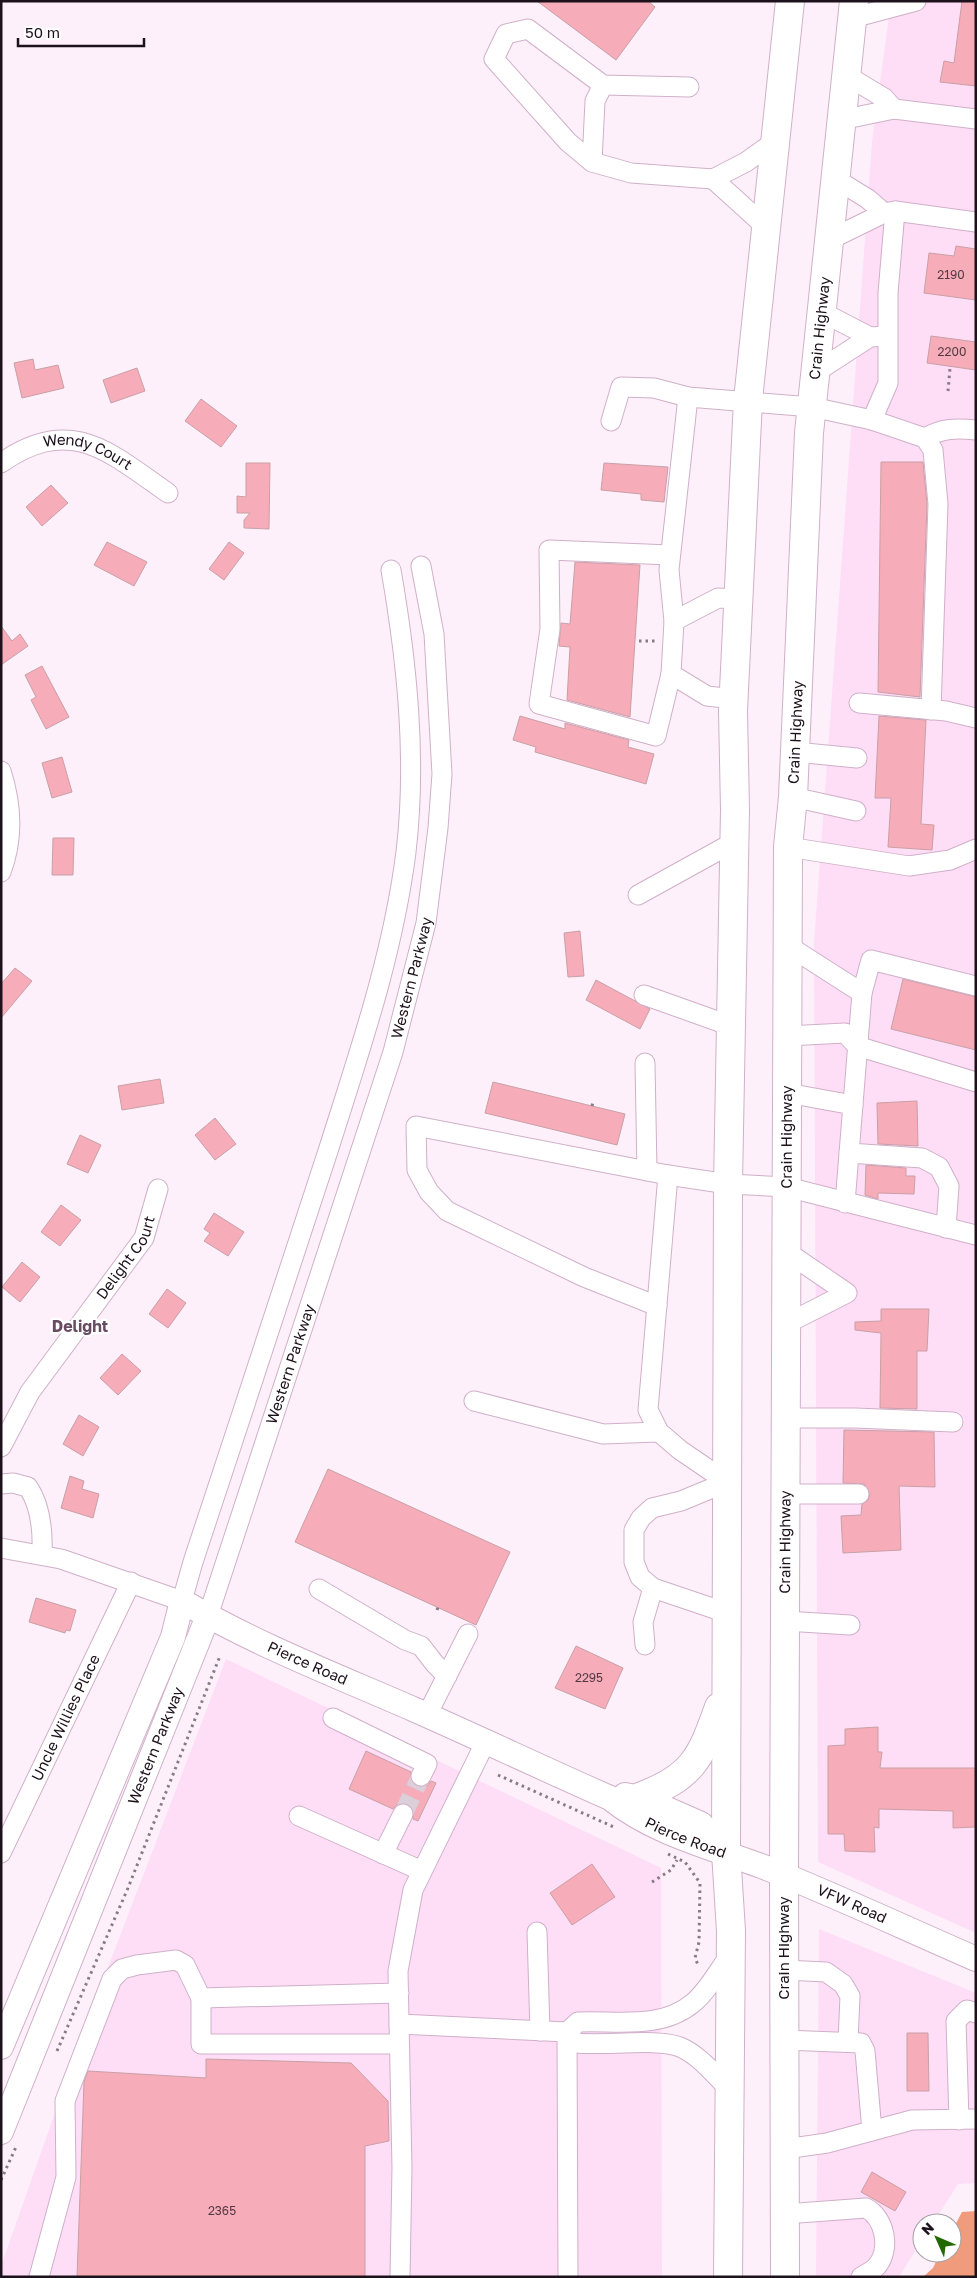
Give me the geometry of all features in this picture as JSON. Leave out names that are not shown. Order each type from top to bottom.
[{"type":"highway","points":[[728,2277],[730,1954],[726,1852],[726,1686],[728,1184],[734,842],[734,700],[748,400],[790,1]]},
{"type":"highway","name":"Crain Highway","points":[[785,2277],[784,1875],[788,847],[793,797],[812,407],[834,178],[855,5]]},
{"type":"highway","points":[[637,1798],[670,1784],[687,1772],[708,1738],[726,1686]]},
{"type":"main road","name":"Pierce Road","points":[[182,1601],[208,1616],[294,1658],[486,1741],[610,1798],[625,1810],[668,1834],[726,1852]]},
{"type":"main road","name":"Western Parkway","points":[[1,2048],[173,1637],[182,1601]]},
{"type":"main road","name":"Western Parkway","points":[[9,2139],[208,1616]]},
{"type":"main road","name":"Pierce Road","points":[[610,1798],[624,1795],[637,1798],[701,1824],[726,1852]]},
{"type":"main road","name":"VFW Road","points":[[726,1852],[840,1898],[976,1959]]},
{"type":"street","points":[[855,5],[916,1]]},
{"type":"street","points":[[688,87],[603,85],[528,29],[506,34],[494,59],[568,142],[592,162],[631,173],[713,179],[746,162],[774,142]]},
{"type":"street","points":[[847,63],[894,109]]},
{"type":"street","points":[[592,162],[595,101],[603,85]]},
{"type":"street","points":[[841,120],[894,109],[976,119]]},
{"type":"street","points":[[834,178],[889,212],[976,222]]},
{"type":"street","points":[[713,179],[766,227]]},
{"type":"street","points":[[828,240],[889,212]]},
{"type":"street","points":[[872,420],[888,383],[879,336],[889,212]]},
{"type":"street","points":[[822,312],[879,336]]},
{"type":"street","points":[[816,372],[879,336]]},
{"type":"street","points":[[612,421],[621,387],[654,388],[688,397],[748,400],[812,407],[872,420],[925,438],[933,450],[938,504],[931,710]]},
{"type":"street","points":[[670,555],[549,550],[550,629],[539,704],[656,736],[671,674],[674,621],[669,570],[688,397]]},
{"type":"street","points":[[925,438],[938,431],[955,428],[976,430]]},
{"type":"street","name":"Wendy Court","points":[[1,463],[18,451],[45,441],[66,439],[90,444],[109,452],[168,493]]},
{"type":"street","name":"Western Parkway","points":[[208,1616],[393,1052],[426,923],[438,828],[442,774],[434,634],[421,566]]},
{"type":"street","name":"Western Parkway","points":[[182,1601],[193,1562],[307,1216],[386,961],[406,852],[411,783],[409,722],[402,630],[392,570]]},
{"type":"street","points":[[674,621],[718,598],[738,599]]},
{"type":"street","points":[[671,674],[707,696],[734,700]]},
{"type":"street","points":[[859,703],[931,710],[976,718]]},
{"type":"street","points":[[795,752],[858,758]]},
{"type":"street","points":[[1,771],[7,788],[12,822],[8,856],[1,872]]},
{"type":"street","points":[[793,797],[856,811]]},
{"type":"street","points":[[638,895],[734,842]]},
{"type":"street","points":[[788,847],[909,866],[950,860],[976,849]]},
{"type":"street","points":[[787,945],[862,993]]},
{"type":"street","points":[[845,1203],[862,993],[871,960],[976,986]]},
{"type":"street","points":[[644,995],[731,1026]]},
{"type":"street","points":[[787,1036],[845,1033],[857,1046],[976,1082]]},
{"type":"street","points":[[645,1063],[647,1171]]},
{"type":"street","points":[[787,1093],[853,1105]]},
{"type":"street","points":[[657,1306],[584,1277],[447,1211],[429,1192],[417,1170],[416,1126],[668,1175],[728,1184],[787,1187],[976,1235]]},
{"type":"street","points":[[849,1153],[922,1158],[939,1167],[948,1186],[946,1228]]},
{"type":"street","points":[[668,1175],[648,1410],[659,1432],[680,1450],[727,1482]]},
{"type":"street","name":"Delight Court","points":[[1,1447],[30,1392],[144,1238],[158,1189]]},
{"type":"street","points":[[786,1324],[847,1293],[787,1252]]},
{"type":"street","points":[[474,1401],[603,1434],[659,1432]]},
{"type":"street","points":[[786,1418],[854,1418],[953,1422]]},
{"type":"street","points":[[727,1482],[681,1501],[652,1508],[641,1518],[634,1530],[634,1562],[640,1577],[653,1588],[727,1612]]},
{"type":"street","points":[[1,1484],[28,1487],[35,1498],[43,1532],[42,1555]]},
{"type":"street","points":[[786,1494],[859,1494]]},
{"type":"street","name":"Pierce Road","points":[[1,1548],[42,1555],[132,1582],[182,1601]]},
{"type":"street","name":"Uncle Willies Place","points":[[1,1853],[132,1582]]},
{"type":"street","points":[[319,1588],[404,1640],[421,1646],[435,1664],[444,1681]]},
{"type":"street","points":[[644,1645],[643,1622],[653,1588]]},
{"type":"street","points":[[785,1621],[850,1625]]},
{"type":"street","points":[[427,1715],[468,1634]]},
{"type":"street","points":[[332,1718],[427,1764],[421,1776]]},
{"type":"street","points":[[400,2277],[402,2168],[398,1971],[406,1921],[413,1890],[486,1741]]},
{"type":"street","points":[[383,1854],[403,1814]]},
{"type":"street","points":[[298,1816],[422,1871]]},
{"type":"street","points":[[537,1932],[540,2031]]},
{"type":"street","points":[[399,2024],[567,2032],[578,2022],[656,2022],[680,2012],[694,2002],[730,1954]]},
{"type":"street","points":[[39,2277],[66,2177],[65,2101],[112,1979],[122,1969],[176,1960],[186,1965],[201,1998],[201,2044],[398,2044]]},
{"type":"street","points":[[784,1970],[826,1972],[844,1984],[850,1996],[848,2042]]},
{"type":"street","points":[[201,1998],[399,1993]]},
{"type":"street","points":[[785,2148],[827,2143],[912,2120],[967,2119],[956,2021],[967,2010],[976,2013]]},
{"type":"street","points":[[567,2032],[576,2043],[583,2044],[658,2044],[679,2046],[697,2058],[730,2089]]},
{"type":"street","points":[[567,2032],[568,2277]]},
{"type":"street","points":[[784,2040],[861,2043],[865,2051],[872,2131]]},
{"type":"street","points":[[785,2214],[866,2208],[876,2213],[882,2225],[884,2253],[877,2267],[861,2277]]},
{"type":"path","points":[[948,391],[950,368]]},
{"type":"path","points":[[55,2056],[128,1888],[220,1656]]},
{"type":"path","points":[[498,1775],[620,1830]]},
{"type":"path","points":[[664,1850],[677,1860],[685,1862],[700,1883],[699,1942],[695,1958],[700,1964],[700,1995]]},
{"type":"path","points":[[652,1882],[671,1870],[677,1860]]},
{"type":"path","points":[[1,2180],[9,2139]]},
{"type":"shaded area","points":[[891,1],[976,1],[976,1933],[818,1862],[814,943],[872,142]]},
{"type":"shaded area","points":[[226,1659],[661,1868],[662,2277],[1,2277],[1,2266],[87,2022]]},
{"type":"shaded area","points":[[819,1929],[976,1993],[976,2183],[958,2184],[939,2213],[912,2213],[912,2256],[899,2277],[816,2277]]},
{"type":"shaded area","points":[[976,2211],[976,2277],[923,2277],[933,2268],[935,2263],[962,2263],[962,2212]]},
{"type":"building","points":[[537,1],[648,1],[655,7],[616,60]]},
{"type":"building","points":[[962,1],[976,1],[976,86],[940,82],[944,61],[954,63]]},
{"type":"building","points":[[956,246],[976,249],[976,300],[924,293],[929,253],[954,256]]},
{"type":"building","points":[[931,336],[976,342],[976,370],[927,363]]},
{"type":"building","points":[[33,359],[35,370],[58,365],[64,388],[22,398],[14,363]]},
{"type":"building","points":[[137,368],[145,391],[111,403],[103,380]]},
{"type":"building","points":[[201,399],[237,426],[221,447],[185,421]]},
{"type":"building","points":[[881,462],[923,462],[927,504],[920,697],[878,692]]},
{"type":"building","points":[[246,463],[270,463],[269,529],[244,528],[244,520],[250,513],[237,513],[237,496],[246,497]]},
{"type":"building","points":[[604,463],[668,467],[664,502],[641,500],[641,494],[601,490]]},
{"type":"building","points":[[51,485],[68,503],[42,526],[26,507]]},
{"type":"building","points":[[107,542],[147,562],[134,586],[94,565]]},
{"type":"building","points":[[229,542],[244,553],[224,580],[209,569]]},
{"type":"building","points":[[575,562],[640,565],[630,717],[567,700],[570,647],[559,646],[561,623],[570,624]]},
{"type":"building","points":[[1,626],[12,641],[20,634],[28,646],[1,665]]},
{"type":"building","points":[[42,666],[69,717],[46,729],[31,700],[36,697],[25,675]]},
{"type":"building","points":[[520,716],[565,729],[565,723],[629,740],[628,747],[654,754],[646,784],[535,752],[536,747],[513,740]]},
{"type":"building","points":[[879,716],[926,720],[921,824],[934,825],[932,850],[888,847],[891,798],[875,798]]},
{"type":"building","points":[[62,757],[72,792],[52,798],[42,763]]},
{"type":"building","points":[[53,838],[74,838],[73,875],[52,875]]},
{"type":"building","points":[[580,931],[584,976],[568,977],[564,933]]},
{"type":"building","points":[[15,968],[32,981],[1,1018],[1,984]]},
{"type":"building","points":[[903,979],[976,997],[976,1050],[891,1029]]},
{"type":"building","points":[[596,980],[650,1009],[640,1029],[586,1000]]},
{"type":"building","points":[[160,1079],[164,1103],[122,1110],[118,1086]]},
{"type":"building","points":[[493,1082],[625,1114],[617,1145],[485,1113]]},
{"type":"building","points":[[917,1101],[918,1146],[878,1144],[877,1103]]},
{"type":"building","points":[[215,1118],[236,1144],[215,1160],[195,1135]]},
{"type":"building","points":[[80,1135],[101,1145],[88,1173],[67,1164]]},
{"type":"building","points":[[866,1165],[906,1168],[906,1176],[915,1176],[914,1194],[878,1193],[878,1199],[865,1195]]},
{"type":"building","points":[[61,1205],[81,1220],[60,1246],[41,1232]]},
{"type":"building","points":[[214,1213],[244,1232],[228,1256],[204,1241],[210,1233],[204,1229]]},
{"type":"building","points":[[22,1262],[40,1277],[20,1302],[2,1287]]},
{"type":"building","points":[[167,1289],[186,1303],[168,1328],[149,1314]]},
{"type":"building","points":[[881,1309],[929,1309],[927,1351],[917,1351],[917,1409],[880,1408],[881,1333],[855,1330],[855,1322],[881,1321]]},
{"type":"building","points":[[122,1354],[141,1371],[118,1395],[100,1378]]},
{"type":"building","points":[[79,1415],[99,1427],[83,1456],[63,1444]]},
{"type":"building","points":[[844,1430],[934,1432],[935,1487],[899,1486],[901,1550],[843,1553],[841,1516],[861,1515],[862,1504],[868,1500],[870,1494],[864,1484],[843,1483]]},
{"type":"building","points":[[328,1469],[510,1552],[476,1625],[295,1542]]},
{"type":"building","points":[[70,1476],[84,1481],[82,1489],[99,1494],[93,1518],[61,1508]]},
{"type":"building","points":[[36,1598],[76,1610],[70,1631],[66,1630],[65,1633],[29,1622]]},
{"type":"building","points":[[576,1646],[623,1668],[605,1709],[555,1688]]},
{"type":"building","points":[[878,1727],[878,1752],[882,1752],[880,1768],[976,1768],[976,1827],[953,1828],[953,1811],[879,1809],[879,1828],[874,1827],[875,1852],[845,1851],[844,1834],[828,1834],[828,1746],[845,1745],[845,1729]]},
{"type":"building","points":[[366,1751],[411,1772],[411,1782],[416,1786],[427,1786],[431,1781],[436,1783],[418,1821],[413,1819],[413,1808],[408,1804],[397,1804],[393,1809],[349,1789]]},
{"type":"building","points":[[592,1864],[615,1897],[572,1925],[550,1893]]},
{"type":"building","points":[[907,2033],[928,2033],[929,2091],[907,2091]]},
{"type":"building","points":[[206,2059],[351,2063],[388,2101],[389,2141],[365,2146],[365,2277],[77,2277],[84,2082],[88,2071],[206,2078]]},
{"type":"building","points":[[872,2172],[906,2192],[895,2211],[861,2192]]},
{"type":"tunnel","points":[[403,1814],[421,1776]]},
{"type":"district","name":"Delight","points":[[80,1326]]}]
